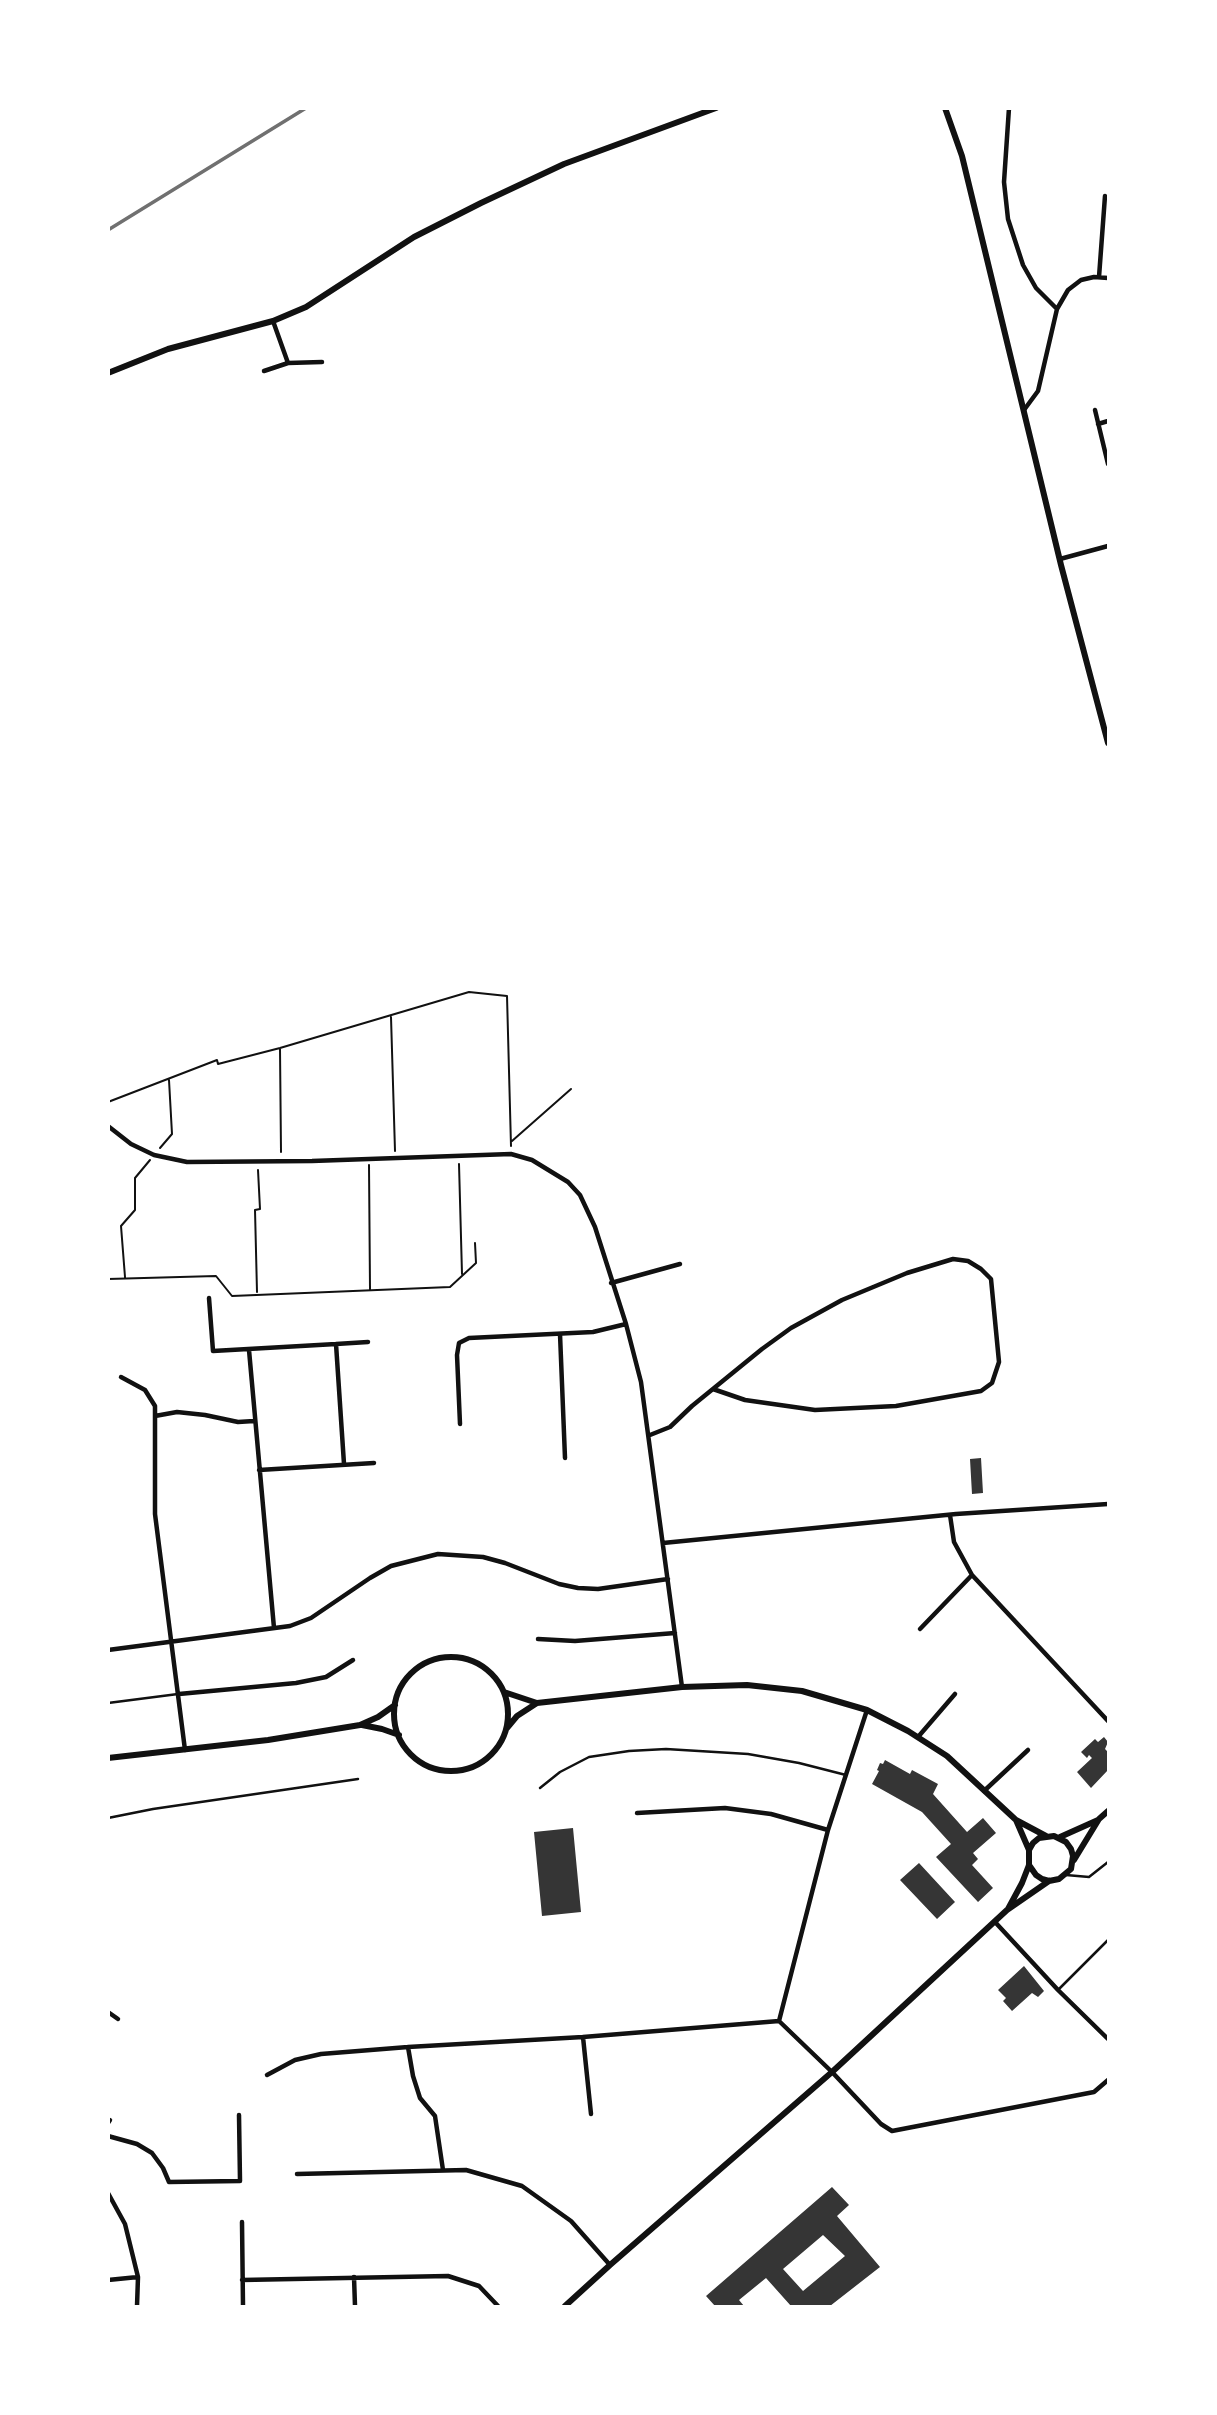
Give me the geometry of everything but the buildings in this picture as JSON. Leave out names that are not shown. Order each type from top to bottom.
[{"type":"street","points":[[108,373],[168,349],[273,321],[306,307],[414,237],[481,203],[564,164],[716,108]]},
{"type":"street","points":[[946,108],[962,156],[1060,559],[1108,743]]},
{"type":"street","points":[[1009,108],[1004,182],[1008,219],[1023,265],[1036,288],[1057,309]]},
{"type":"street","points":[[1099,277],[1105,196]]},
{"type":"street","points":[[1024,411],[1038,391],[1057,309],[1068,290],[1082,280],[1108,278]]},
{"type":"street","points":[[273,321],[288,362]]},
{"type":"street","points":[[264,371],[288,362],[322,362]]},
{"type":"street","points":[[1095,410],[1108,464]]},
{"type":"street","points":[[1098,424],[1108,421]]},
{"type":"street","points":[[1060,559],[1108,546]]},
{"type":"street","points":[[108,1126],[131,1144],[154,1155],[187,1163],[510,1154],[531,1160],[555,1172],[580,1195],[594,1227],[626,1324],[641,1382],[682,1687]]},
{"type":"street","points":[[650,1435],[670,1427],[713,1389],[797,1324],[842,1300],[907,1273],[953,1259],[968,1261],[990,1279],[999,1362],[992,1383],[981,1391],[896,1406],[816,1410],[745,1400],[713,1389]]},
{"type":"street","points":[[611,1283],[680,1264]]},
{"type":"street","points":[[209,1298],[213,1351],[368,1342]]},
{"type":"street","points":[[460,1424],[457,1355],[459,1343],[469,1338],[593,1332],[626,1324]]},
{"type":"street","points":[[560,1334],[565,1458]]},
{"type":"street","points":[[336,1344],[344,1464]]},
{"type":"street","points":[[249,1350],[274,1628]]},
{"type":"street","points":[[121,1377],[145,1390],[155,1406],[155,1514],[186,1750]]},
{"type":"street","points":[[155,1416],[177,1412],[238,1422],[254,1421]]},
{"type":"street","points":[[259,1470],[374,1463]]},
{"type":"street","points":[[663,1543],[950,1514],[1108,1504]]},
{"type":"street","points":[[950,1514],[954,1542],[972,1575],[1108,1721]]},
{"type":"street","points":[[108,1650],[290,1626],[311,1618],[391,1566],[438,1554],[483,1557],[578,1588],[668,1580]]},
{"type":"street","points":[[920,1629],[972,1575]]},
{"type":"street","points":[[538,1639],[575,1641],[675,1633]]},
{"type":"street","points":[[507,1728],[508,1710],[504,1692],[494,1677],[480,1665],[463,1658],[450,1657],[426,1663],[415,1670],[400,1689],[395,1705],[396,1726],[406,1749],[419,1761],[436,1769],[454,1771],[472,1767],[487,1758],[499,1745],[507,1728],[517,1716],[537,1703]]},
{"type":"street","points":[[179,1694],[296,1683],[326,1677],[353,1660]]},
{"type":"street","points":[[504,1692],[537,1703],[682,1687],[747,1685],[802,1691],[867,1710],[918,1737],[947,1756],[1016,1820],[1046,1836],[1060,1837],[1099,1819],[1108,1811]]},
{"type":"street","points":[[918,1737],[956,1694]]},
{"type":"street","points":[[108,1758],[268,1740],[360,1725],[395,1705]]},
{"type":"street","points":[[779,2021],[828,1830],[867,1710]]},
{"type":"street","points":[[360,1725],[399,1735]]},
{"type":"street","points":[[984,1791],[1028,1750]]},
{"type":"street","points":[[637,1813],[725,1808],[771,1814],[828,1830]]},
{"type":"street","points":[[565,2306],[832,2072],[1007,1910],[1049,1881],[1066,1875],[1099,1819]]},
{"type":"street","points":[[1016,1820],[1029,1850]]},
{"type":"street","points":[[1007,1910],[1022,1882],[1028,1865],[1029,1850],[1033,1843],[1046,1836]]},
{"type":"street","points":[[1060,1837],[1071,1849],[1073,1862]]},
{"type":"street","points":[[1028,1865],[1036,1875],[1049,1881]]},
{"type":"street","points":[[995,1922],[1108,2039]]},
{"type":"street","points":[[108,2012],[118,2019]]},
{"type":"street","points":[[267,2075],[295,2060],[321,2054],[779,2021],[892,2132],[1094,2092],[1108,2080]]},
{"type":"street","points":[[583,2037],[591,2114]]},
{"type":"street","points":[[408,2047],[420,2098],[435,2116],[443,2171]]},
{"type":"street","points":[[108,2136],[137,2144],[152,2153],[169,2182],[240,2181],[239,2115]]},
{"type":"street","points":[[297,2174],[466,2170],[522,2186],[571,2221],[610,2264]]},
{"type":"street","points":[[108,2193],[125,2224],[138,2277],[137,2306]]},
{"type":"street","points":[[242,2222],[243,2306]]},
{"type":"street","points":[[242,2280],[448,2276],[479,2286],[498,2306]]},
{"type":"street","points":[[108,2280],[138,2277]]},
{"type":"street","points":[[354,2277],[355,2306]]},
{"type":"lane","points":[[108,1703],[179,1694]]},
{"type":"lane","points":[[540,1788],[560,1772],[589,1757],[666,1749],[748,1754],[846,1775]]},
{"type":"lane","points":[[108,1818],[358,1779]]},
{"type":"lane","points":[[1066,1875],[1089,1877],[1108,1862]]},
{"type":"lane","points":[[1058,1990],[1108,1940]]},
{"type":"path","points":[[108,1101],[217,1060],[218,1064],[280,1048],[469,992],[507,996],[510,1154]]},
{"type":"path","points":[[391,1016],[395,1158]]},
{"type":"path","points":[[280,1048],[281,1161]]},
{"type":"path","points":[[125,1278],[121,1226],[135,1210],[135,1178],[172,1134],[169,1079]]},
{"type":"path","points":[[511,1142],[571,1089]]},
{"type":"path","points":[[458,1156],[462,1275]]},
{"type":"path","points":[[369,1159],[370,1290]]},
{"type":"path","points":[[257,1295],[255,1210],[260,1209],[258,1162]]},
{"type":"path","points":[[108,1279],[216,1276],[232,1296],[450,1286],[476,1263],[475,1243]]},
{"type":"railway","points":[[108,230],[306,108]]}]
